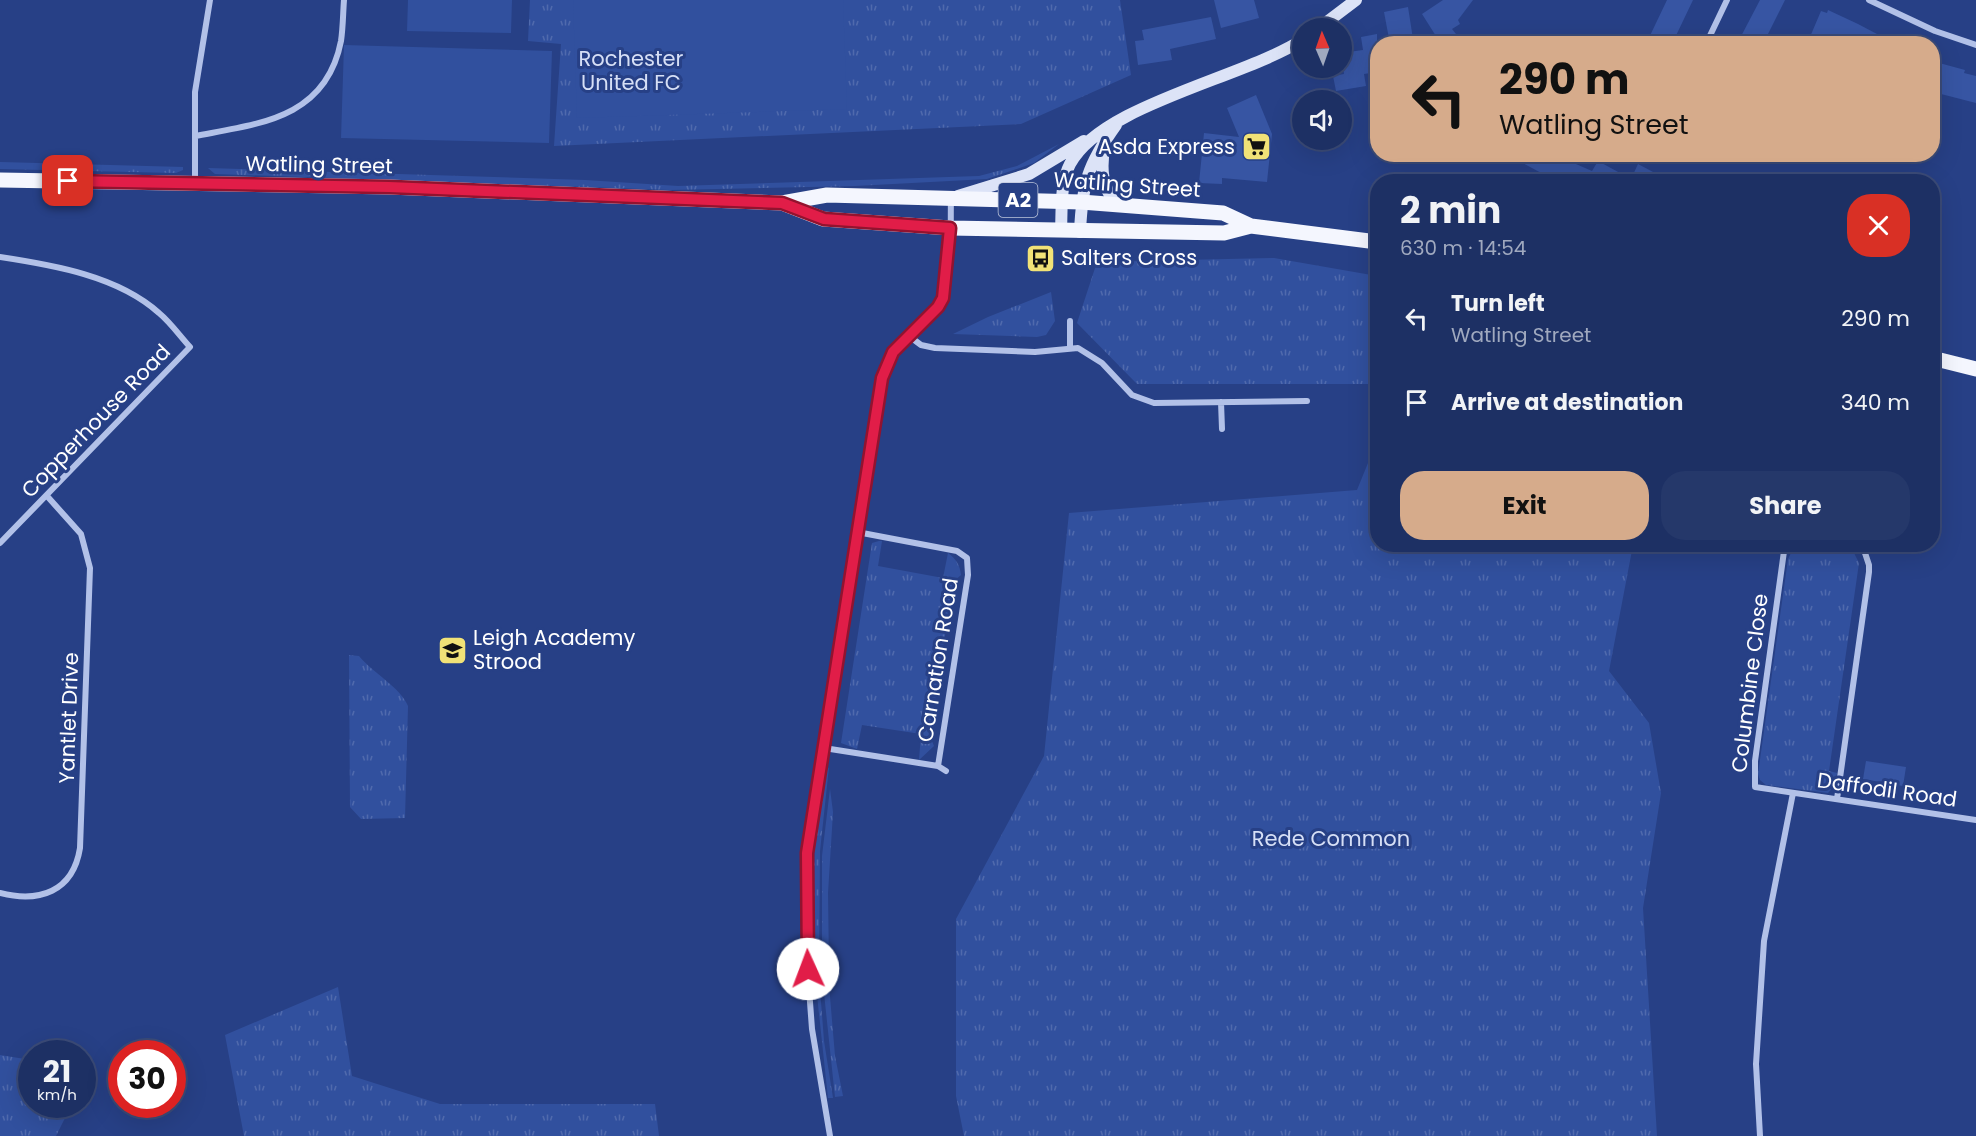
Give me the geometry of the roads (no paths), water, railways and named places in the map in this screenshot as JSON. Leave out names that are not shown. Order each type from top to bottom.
[{"type":"main road","points":[[1332,18],[1356,0]]},
{"type":"main road","points":[[1061,231],[1062,201],[1070,164],[1120,119],[1263,61],[1292,45]]},
{"type":"main road","points":[[951,198],[1029,174],[1104,134]]},
{"type":"main road","points":[[1080,232],[1081,202],[1089,168],[1104,134]]},
{"type":"main road","points":[[1104,134],[1102,157],[1105,190],[1116,205]]},
{"type":"main road","name":"Watling Street","points":[[0,180],[389,187],[782,203],[827,195],[1062,201],[1223,213],[1251,226]]},
{"type":"main road","name":"Watling Street","points":[[782,203],[824,219],[950,228],[1224,233],[1251,226]]},
{"type":"main road","name":"A2","points":[[1251,226],[1370,241]]},
{"type":"main road","points":[[1940,360],[1976,369]]},
{"type":"street","points":[[195,183],[196,82],[210,0]]},
{"type":"street","points":[[195,136],[264,123],[296,111],[329,72],[341,42],[344,0]]},
{"type":"street","points":[[1710,36],[1727,0]]},
{"type":"street","points":[[1869,0],[1935,31],[1976,45]]},
{"type":"street","points":[[830,1136],[812,1029],[806,948],[807,853],[883,371],[889,357],[943,298],[951,198]]},
{"type":"street","name":"Copperhouse Road","points":[[0,257],[46,264],[99,279],[149,305],[190,347],[0,543]]},
{"type":"street","points":[[1070,321],[1070,347]]},
{"type":"street","points":[[909,336],[921,345],[935,348],[1028,352],[1070,347],[1095,357],[1132,394],[1146,401],[1160,404],[1307,401]]},
{"type":"street","points":[[1221,402],[1222,429]]},
{"type":"street","name":"Yantlet Drive","points":[[0,893],[26,898],[51,892],[72,872],[80,848],[90,567],[81,534],[47,496]]},
{"type":"street","name":"Carnation Road","points":[[824,748],[938,766],[968,575],[968,560],[965,555],[957,551],[857,532]]},
{"type":"street","name":"Columbine Close","points":[[1784,552],[1754,784],[1759,789],[1793,793]]},
{"type":"street","points":[[1837,799],[1869,572],[1864,552]]},
{"type":"street","points":[[938,766],[945,771]]},
{"type":"street","points":[[1760,1136],[1756,1064],[1764,941],[1793,793]]},
{"type":"street","name":"Daffodil Road","points":[[1793,793],[1976,820]]},
{"type":"place","name":"Asda Express","points":[[1256,147]]},
{"type":"place","name":"Salters Cross","points":[[1040,258]]},
{"type":"place","name":"Leigh Academy Strood","points":[[452,650]]},
{"type":"park label","name":"Rochester United FC","points":[[631,71]]},
{"type":"park label","name":"Rede Common","points":[[1331,839]]}]
